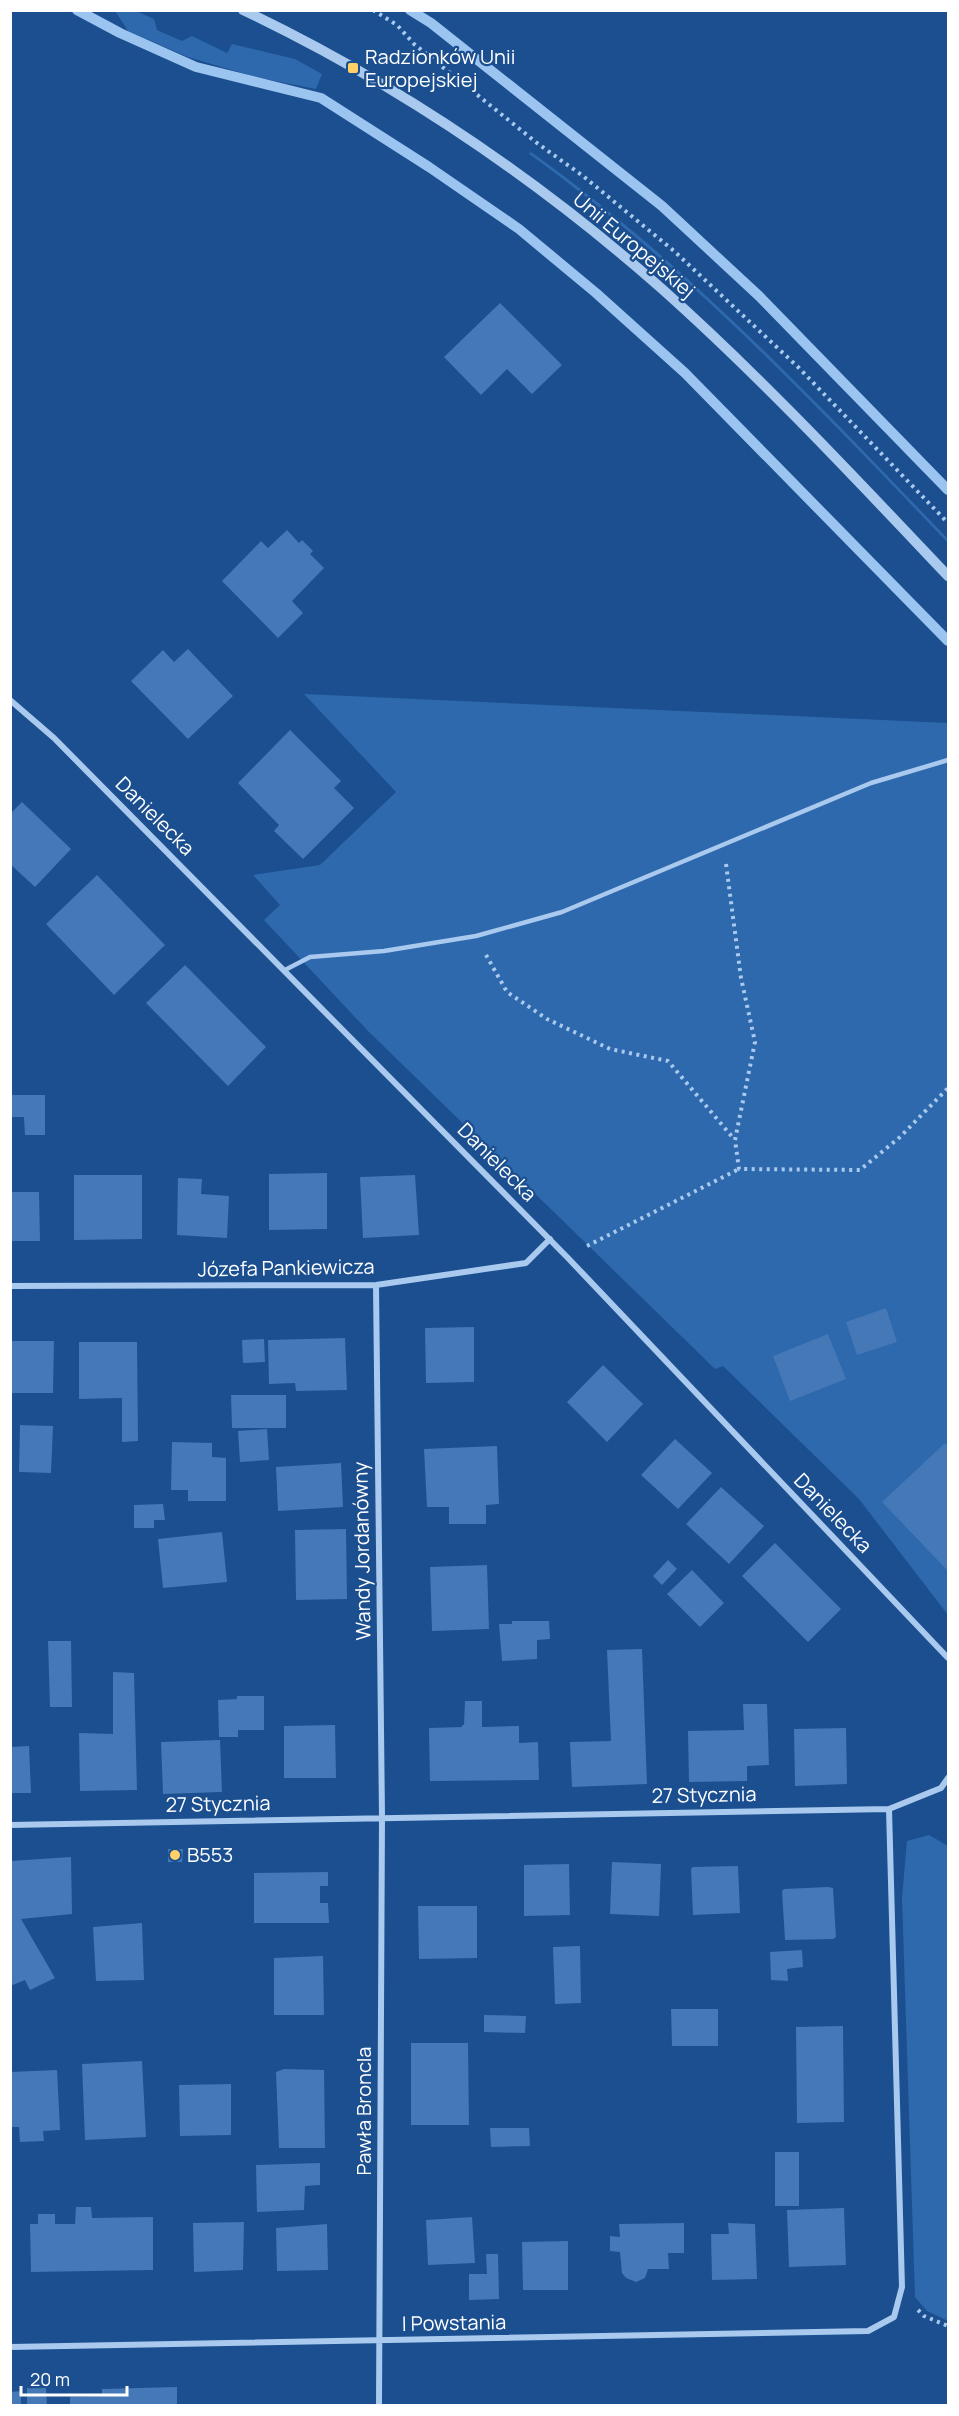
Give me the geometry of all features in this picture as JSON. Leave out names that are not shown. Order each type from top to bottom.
[{"type":"street","name":"Unii Europejskiej","points":[[243,10],[344,63],[433,116],[520,176],[589,228],[660,288],[751,373],[948,576]]},
{"type":"street","name":"Danielecka","points":[[10,700],[54,738],[550,1239],[948,1658]]},
{"type":"street","name":"Józefa Pankiewicza","points":[[10,1286],[376,1285],[526,1263],[550,1239]]},
{"type":"street","name":"Wandy Jordanówny","points":[[376,1285],[382,1817]]},
{"type":"street","points":[[902,2287],[889,1809],[941,1788],[948,1778]]},
{"type":"street","name":"27 Stycznia","points":[[10,1825],[889,1809]]},
{"type":"street","name":"Pawła Broncla","points":[[379,2406],[382,1817]]},
{"type":"street","name":"I Powstania","points":[[10,2348],[868,2331],[894,2317],[902,2287]]},
{"type":"lane","points":[[285,970],[310,957],[384,951],[476,936],[562,912],[871,783],[948,760]]},
{"type":"path","points":[[373,10],[397,25],[414,44],[674,251],[799,368],[948,523]]},
{"type":"path","points":[[724,845],[741,978],[755,1042],[735,1140],[739,1169]]},
{"type":"path","points":[[476,936],[507,992],[547,1019],[609,1048],[668,1060],[735,1140]]},
{"type":"path","points":[[567,1257],[739,1169],[860,1170],[900,1137],[948,1088]]},
{"type":"path","points":[[902,2287],[910,2302],[924,2316],[948,2326]]},
{"type":"shaded area","points":[[115,11],[136,11],[154,19],[157,30],[182,41],[192,36],[227,53],[232,44],[295,59],[322,74],[316,89],[255,77],[188,57],[128,31]]},
{"type":"shaded area","points":[[531,152],[588,195],[697,287],[849,436],[948,539],[948,543],[748,339],[642,243],[529,154]]},
{"type":"shaded area","points":[[304,694],[948,723],[948,1615],[859,1499],[723,1366],[715,1369],[368,1031],[264,920],[280,905],[253,875],[320,865],[396,792]]},
{"type":"shaded area","points":[[929,1835],[948,1846],[948,2321],[927,2311],[915,2297],[902,1898],[907,1841]]},
{"type":"building","points":[[500,303],[562,365],[532,394],[507,369],[481,395],[444,357]]},
{"type":"building","points":[[287,530],[299,543],[302,540],[313,551],[310,554],[324,568],[292,601],[303,613],[278,638],[222,581],[261,541],[268,548]]},
{"type":"building","points":[[188,649],[233,696],[188,739],[131,681],[163,650],[174,662]]},
{"type":"building","points":[[290,730],[341,781],[334,788],[354,808],[303,859],[274,831],[279,825],[238,783]]},
{"type":"building","points":[[22,802],[71,849],[35,887],[10,864],[10,814]]},
{"type":"building","points":[[97,875],[165,945],[114,995],[46,924]]},
{"type":"building","points":[[185,965],[266,1047],[228,1086],[146,1003]]},
{"type":"building","points":[[10,1095],[45,1095],[45,1135],[25,1135],[24,1117],[10,1117]]},
{"type":"building","points":[[327,1173],[327,1229],[269,1230],[269,1174]]},
{"type":"building","points":[[74,1175],[142,1175],[142,1239],[74,1240]]},
{"type":"building","points":[[415,1175],[419,1235],[363,1238],[360,1177]]},
{"type":"building","points":[[178,1178],[202,1179],[201,1194],[229,1196],[227,1238],[177,1235]]},
{"type":"building","points":[[10,1192],[39,1192],[40,1241],[10,1241]]},
{"type":"building","points":[[886,1308],[897,1342],[857,1355],[846,1322]]},
{"type":"building","points":[[474,1327],[474,1382],[426,1383],[425,1328]]},
{"type":"building","points":[[828,1334],[846,1379],[790,1401],[773,1356]]},
{"type":"building","points":[[345,1338],[347,1390],[296,1391],[295,1383],[269,1384],[268,1340]]},
{"type":"building","points":[[264,1339],[265,1362],[243,1363],[242,1340]]},
{"type":"building","points":[[10,1341],[54,1341],[53,1393],[10,1393]]},
{"type":"building","points":[[79,1342],[137,1342],[138,1441],[122,1442],[122,1398],[79,1399]]},
{"type":"building","points":[[603,1365],[643,1404],[607,1442],[567,1402]]},
{"type":"building","points":[[231,1395],[286,1395],[286,1428],[232,1428]]},
{"type":"building","points":[[20,1425],[53,1426],[51,1473],[19,1472]]},
{"type":"building","points":[[267,1429],[269,1460],[240,1462],[238,1431]]},
{"type":"building","points":[[675,1439],[712,1473],[678,1509],[641,1475]]},
{"type":"building","points":[[172,1442],[212,1443],[212,1457],[226,1458],[226,1501],[188,1501],[188,1490],[171,1490]]},
{"type":"building","points":[[945,1443],[948,1447],[948,1571],[882,1502]]},
{"type":"building","points":[[497,1446],[499,1504],[486,1505],[486,1524],[449,1524],[449,1507],[427,1507],[424,1449]]},
{"type":"building","points":[[341,1463],[343,1507],[278,1511],[276,1467]]},
{"type":"building","points":[[721,1487],[764,1526],[729,1564],[686,1524]]},
{"type":"building","points":[[163,1504],[165,1520],[154,1520],[154,1528],[134,1528],[134,1505]]},
{"type":"building","points":[[346,1529],[347,1599],[296,1600],[295,1530]]},
{"type":"building","points":[[222,1532],[227,1582],[163,1588],[158,1539]]},
{"type":"building","points":[[775,1543],[841,1609],[808,1642],[742,1576]]},
{"type":"building","points":[[668,1560],[677,1569],[662,1585],[653,1576]]},
{"type":"building","points":[[487,1565],[489,1629],[432,1631],[430,1567]]},
{"type":"building","points":[[692,1570],[724,1603],[700,1627],[667,1594]]},
{"type":"building","points":[[512,1621],[549,1621],[550,1639],[537,1640],[537,1659],[502,1661],[499,1624],[512,1624]]},
{"type":"building","points":[[48,1641],[71,1641],[72,1707],[50,1707]]},
{"type":"building","points":[[642,1649],[647,1784],[572,1787],[570,1742],[611,1741],[607,1650]]},
{"type":"building","points":[[113,1672],[134,1673],[137,1790],[80,1791],[79,1733],[113,1734]]},
{"type":"building","points":[[237,1696],[264,1696],[264,1730],[238,1730],[238,1737],[219,1737],[218,1700],[237,1699]]},
{"type":"building","points":[[465,1701],[482,1701],[482,1727],[519,1726],[519,1743],[538,1742],[539,1780],[430,1781],[429,1728],[462,1727]]},
{"type":"building","points":[[743,1704],[767,1704],[769,1765],[747,1766],[747,1781],[689,1782],[688,1731],[744,1730]]},
{"type":"building","points":[[335,1725],[336,1778],[284,1778],[284,1726]]},
{"type":"building","points":[[846,1728],[847,1784],[795,1786],[794,1729]]},
{"type":"building","points":[[220,1740],[222,1792],[163,1794],[161,1742]]},
{"type":"building","points":[[29,1746],[31,1793],[10,1793],[10,1747]]},
{"type":"building","name":"B553","points":[[168,1849],[183,1849],[182,1862],[168,1862]]},
{"type":"building","points":[[71,1857],[72,1914],[21,1919],[55,1978],[30,1990],[25,1980],[10,1986],[10,1861]]},
{"type":"building","points":[[612,1862],[661,1864],[659,1916],[610,1914]]},
{"type":"building","points":[[569,1864],[570,1915],[524,1916],[524,1865]]},
{"type":"building","points":[[738,1866],[740,1913],[693,1915],[691,1869],[693,1867]]},
{"type":"building","points":[[328,1872],[328,1886],[320,1886],[320,1903],[328,1903],[329,1923],[254,1923],[254,1873]]},
{"type":"building","points":[[833,1888],[836,1937],[833,1939],[785,1940],[782,1891],[784,1889]]},
{"type":"building","points":[[418,1906],[477,1906],[477,1958],[419,1959]]},
{"type":"building","points":[[142,1923],[144,1980],[96,1981],[93,1927]]},
{"type":"building","points":[[580,1946],[581,2003],[555,2004],[553,1947]]},
{"type":"building","points":[[802,1950],[803,1967],[787,1969],[788,1981],[771,1980],[770,1952]]},
{"type":"building","points":[[323,1956],[324,2015],[274,2015],[274,1958]]},
{"type":"building","points":[[671,2009],[718,2009],[718,2046],[672,2046]]},
{"type":"building","points":[[484,2015],[526,2016],[525,2033],[484,2032]]},
{"type":"building","points":[[843,2026],[844,2122],[797,2123],[796,2027]]},
{"type":"building","points":[[411,2043],[468,2043],[469,2125],[411,2125]]},
{"type":"building","points":[[142,2061],[146,2137],[85,2140],[82,2064]]},
{"type":"building","points":[[284,2069],[324,2070],[325,2148],[279,2148],[276,2072]]},
{"type":"building","points":[[57,2070],[60,2130],[43,2131],[44,2141],[20,2142],[19,2127],[10,2127],[10,2072]]},
{"type":"building","points":[[231,2084],[231,2135],[180,2136],[179,2085]]},
{"type":"building","points":[[490,2128],[529,2128],[530,2146],[491,2147]]},
{"type":"building","points":[[775,2152],[799,2152],[799,2206],[775,2206]]},
{"type":"building","points":[[320,2163],[320,2185],[305,2186],[304,2210],[257,2212],[256,2165]]},
{"type":"building","points":[[76,2207],[91,2207],[92,2218],[153,2217],[153,2270],[31,2272],[30,2224],[38,2224],[38,2214],[55,2214],[55,2224],[75,2224]]},
{"type":"building","points":[[844,2208],[846,2265],[789,2267],[787,2210]]},
{"type":"building","points":[[472,2217],[475,2263],[428,2265],[426,2220]]},
{"type":"building","points":[[244,2222],[243,2270],[194,2272],[193,2223]]},
{"type":"building","points":[[684,2223],[684,2253],[668,2253],[669,2269],[648,2269],[645,2278],[636,2282],[626,2278],[622,2273],[620,2252],[610,2251],[610,2236],[620,2237],[619,2224]]},
{"type":"building","points":[[728,2223],[755,2224],[757,2279],[712,2280],[711,2234],[729,2234]]},
{"type":"building","points":[[327,2224],[328,2270],[277,2271],[276,2228]]},
{"type":"building","points":[[568,2241],[568,2290],[523,2290],[522,2242]]},
{"type":"building","points":[[486,2254],[498,2254],[499,2299],[469,2300],[469,2274],[487,2274]]},
{"type":"building","points":[[177,2387],[177,2406],[70,2406],[70,2397],[102,2396],[102,2389]]},
{"type":"building","points":[[27,2388],[46,2388],[47,2406],[27,2406]]},
{"type":"building","points":[[21,2391],[21,2406],[10,2406],[10,2392]]},
{"type":"waterway","points":[[77,10],[120,33],[196,67],[321,98],[429,167],[519,229],[596,293],[685,373],[948,641]]},
{"type":"waterway","points":[[410,10],[431,23],[662,206],[759,296],[948,490]]},
{"type":"place","name":"Radzionków Unii Europejskiej","points":[[353,68]]},
{"type":"place","name":"B553","points":[[175,1855]]}]
